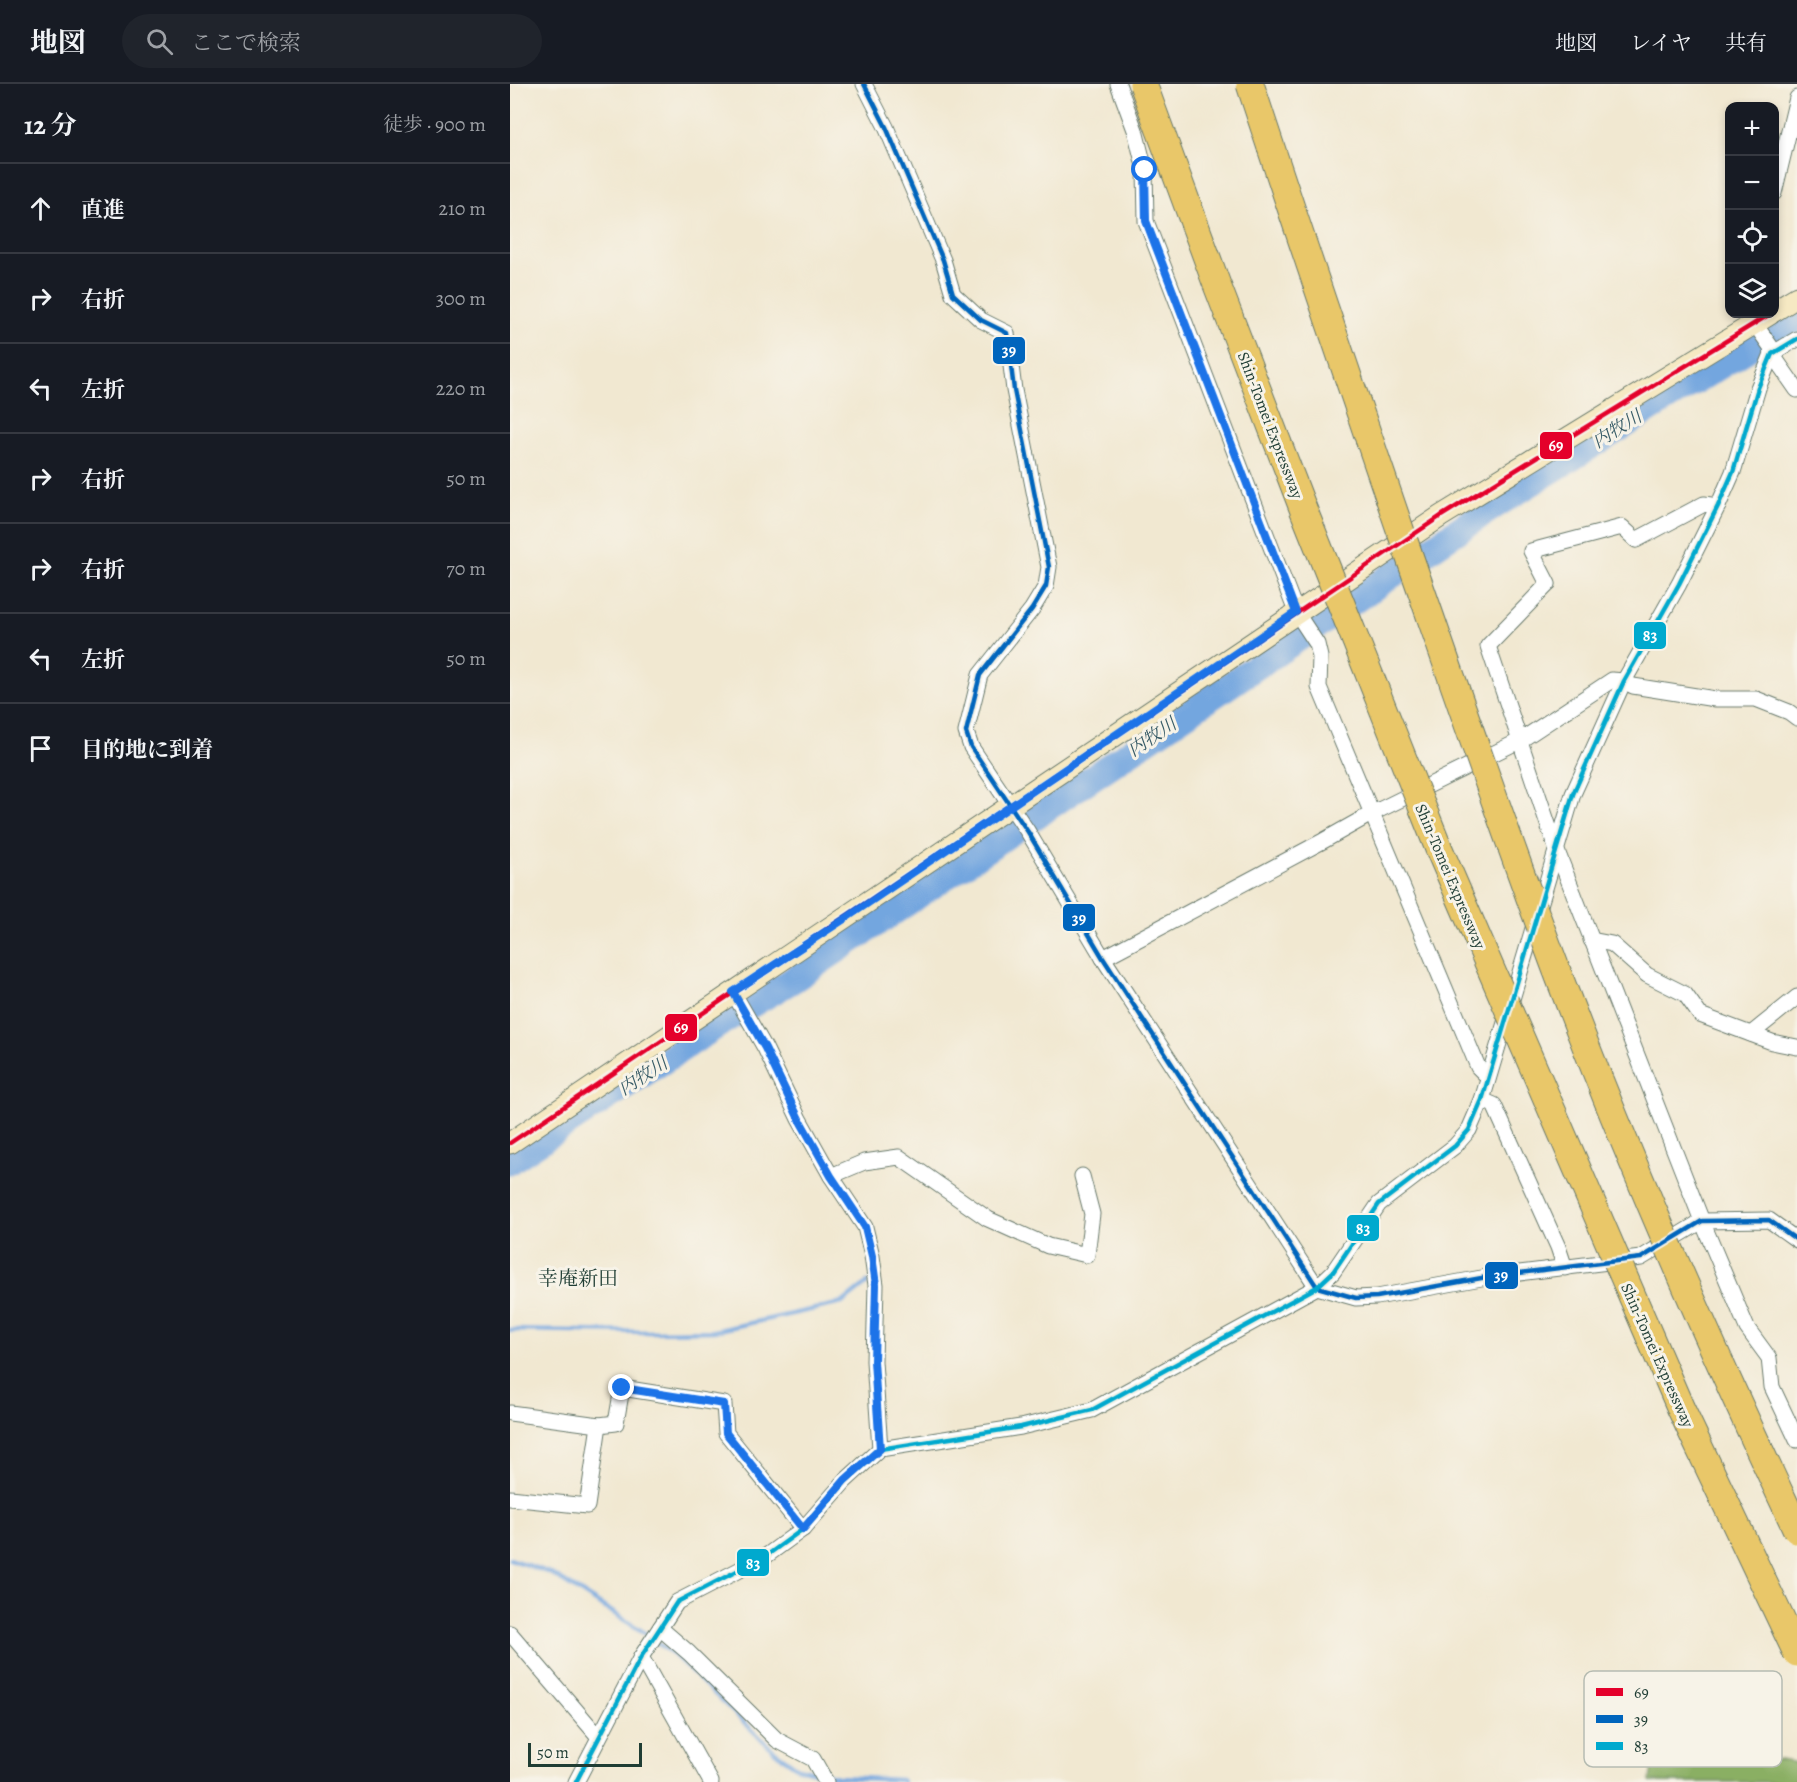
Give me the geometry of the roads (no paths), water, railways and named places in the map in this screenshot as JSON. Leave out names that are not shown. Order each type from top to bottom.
[{"type":"highway","name":"Shin-Tomei Expressway","points":[[1143,84],[1300,500],[1439,849],[1681,1409],[1797,1653]]},
{"type":"highway","points":[[1250,84],[1487,781],[1564,990],[1646,1192],[1731,1390],[1797,1530]]},
{"type":"street","points":[[864,84],[886,127],[943,260],[952,294],[981,320],[1007,333],[1014,390],[1049,567],[1046,586],[1032,609],[980,675],[966,732],[971,747],[1028,832],[1103,958],[1317,1287],[1356,1298],[1377,1297],[1487,1277],[1641,1258],[1702,1221],[1769,1220],[1797,1240]]},
{"type":"street","points":[[1118,84],[1135,130],[1145,170],[1146,221],[1298,616],[1317,644],[1320,657],[1319,687],[1478,1067],[1488,1077]]},
{"type":"street","points":[[1779,172],[1797,98]]},
{"type":"street","points":[[1779,308],[1797,297]]},
{"type":"street","points":[[510,1143],[736,997],[1298,616],[1441,516],[1763,318]]},
{"type":"street","points":[[1765,318],[1772,350],[1797,390]]},
{"type":"street","points":[[576,1782],[641,1657],[677,1602],[766,1556],[803,1529],[845,1480],[880,1449],[1021,1426],[1092,1410],[1317,1287],[1334,1272],[1379,1204],[1455,1146],[1469,1130],[1482,1100],[1573,794],[1624,681],[1679,584],[1718,506],[1733,472],[1772,350],[1797,339]]},
{"type":"street","points":[[1718,506],[1704,504],[1636,540],[1622,526],[1531,551],[1548,584],[1488,646],[1557,851],[1591,940],[1702,1221],[1747,1328],[1769,1358],[1772,1387],[1797,1440]]},
{"type":"street","points":[[1103,958],[1371,814],[1521,740],[1612,680],[1624,681],[1633,686],[1714,699],[1756,699],[1789,712],[1797,718]]},
{"type":"street","points":[[1591,940],[1612,944],[1647,975],[1685,994],[1700,1015],[1772,1042],[1797,1047]]},
{"type":"street","points":[[736,997],[751,1022],[799,1119],[831,1176],[865,1227],[876,1285],[874,1361],[880,1449]]},
{"type":"street","points":[[1751,1034],[1797,997]]},
{"type":"street","points":[[1482,1100],[1494,1105],[1558,1247],[1565,1268]]},
{"type":"street","points":[[831,1176],[864,1162],[899,1157],[988,1219],[1048,1246],[1087,1256],[1092,1214],[1082,1176]]},
{"type":"street","points":[[510,1413],[599,1425],[616,1423],[622,1388],[724,1404],[726,1433],[803,1529]]},
{"type":"street","points":[[510,1498],[587,1506],[599,1425]]},
{"type":"street","points":[[660,1628],[689,1653],[777,1740],[813,1759],[826,1782]]},
{"type":"street","points":[[510,1633],[598,1736]]},
{"type":"street","points":[[641,1657],[711,1782]]},
{"type":"waterway","name":"内牧川","points":[[510,1161],[727,1019],[791,981],[1494,506],[1797,318]]},
{"type":"waterway","points":[[510,1330],[714,1331],[842,1303],[867,1283]]},
{"type":"waterway","points":[[510,1559],[550,1573],[642,1631],[676,1657],[774,1751],[798,1768],[815,1772]]},
{"type":"waterway","points":[[826,1774],[903,1782]]},
{"type":"district","name":"幸庵新田","points":[[578,1278]]}]
